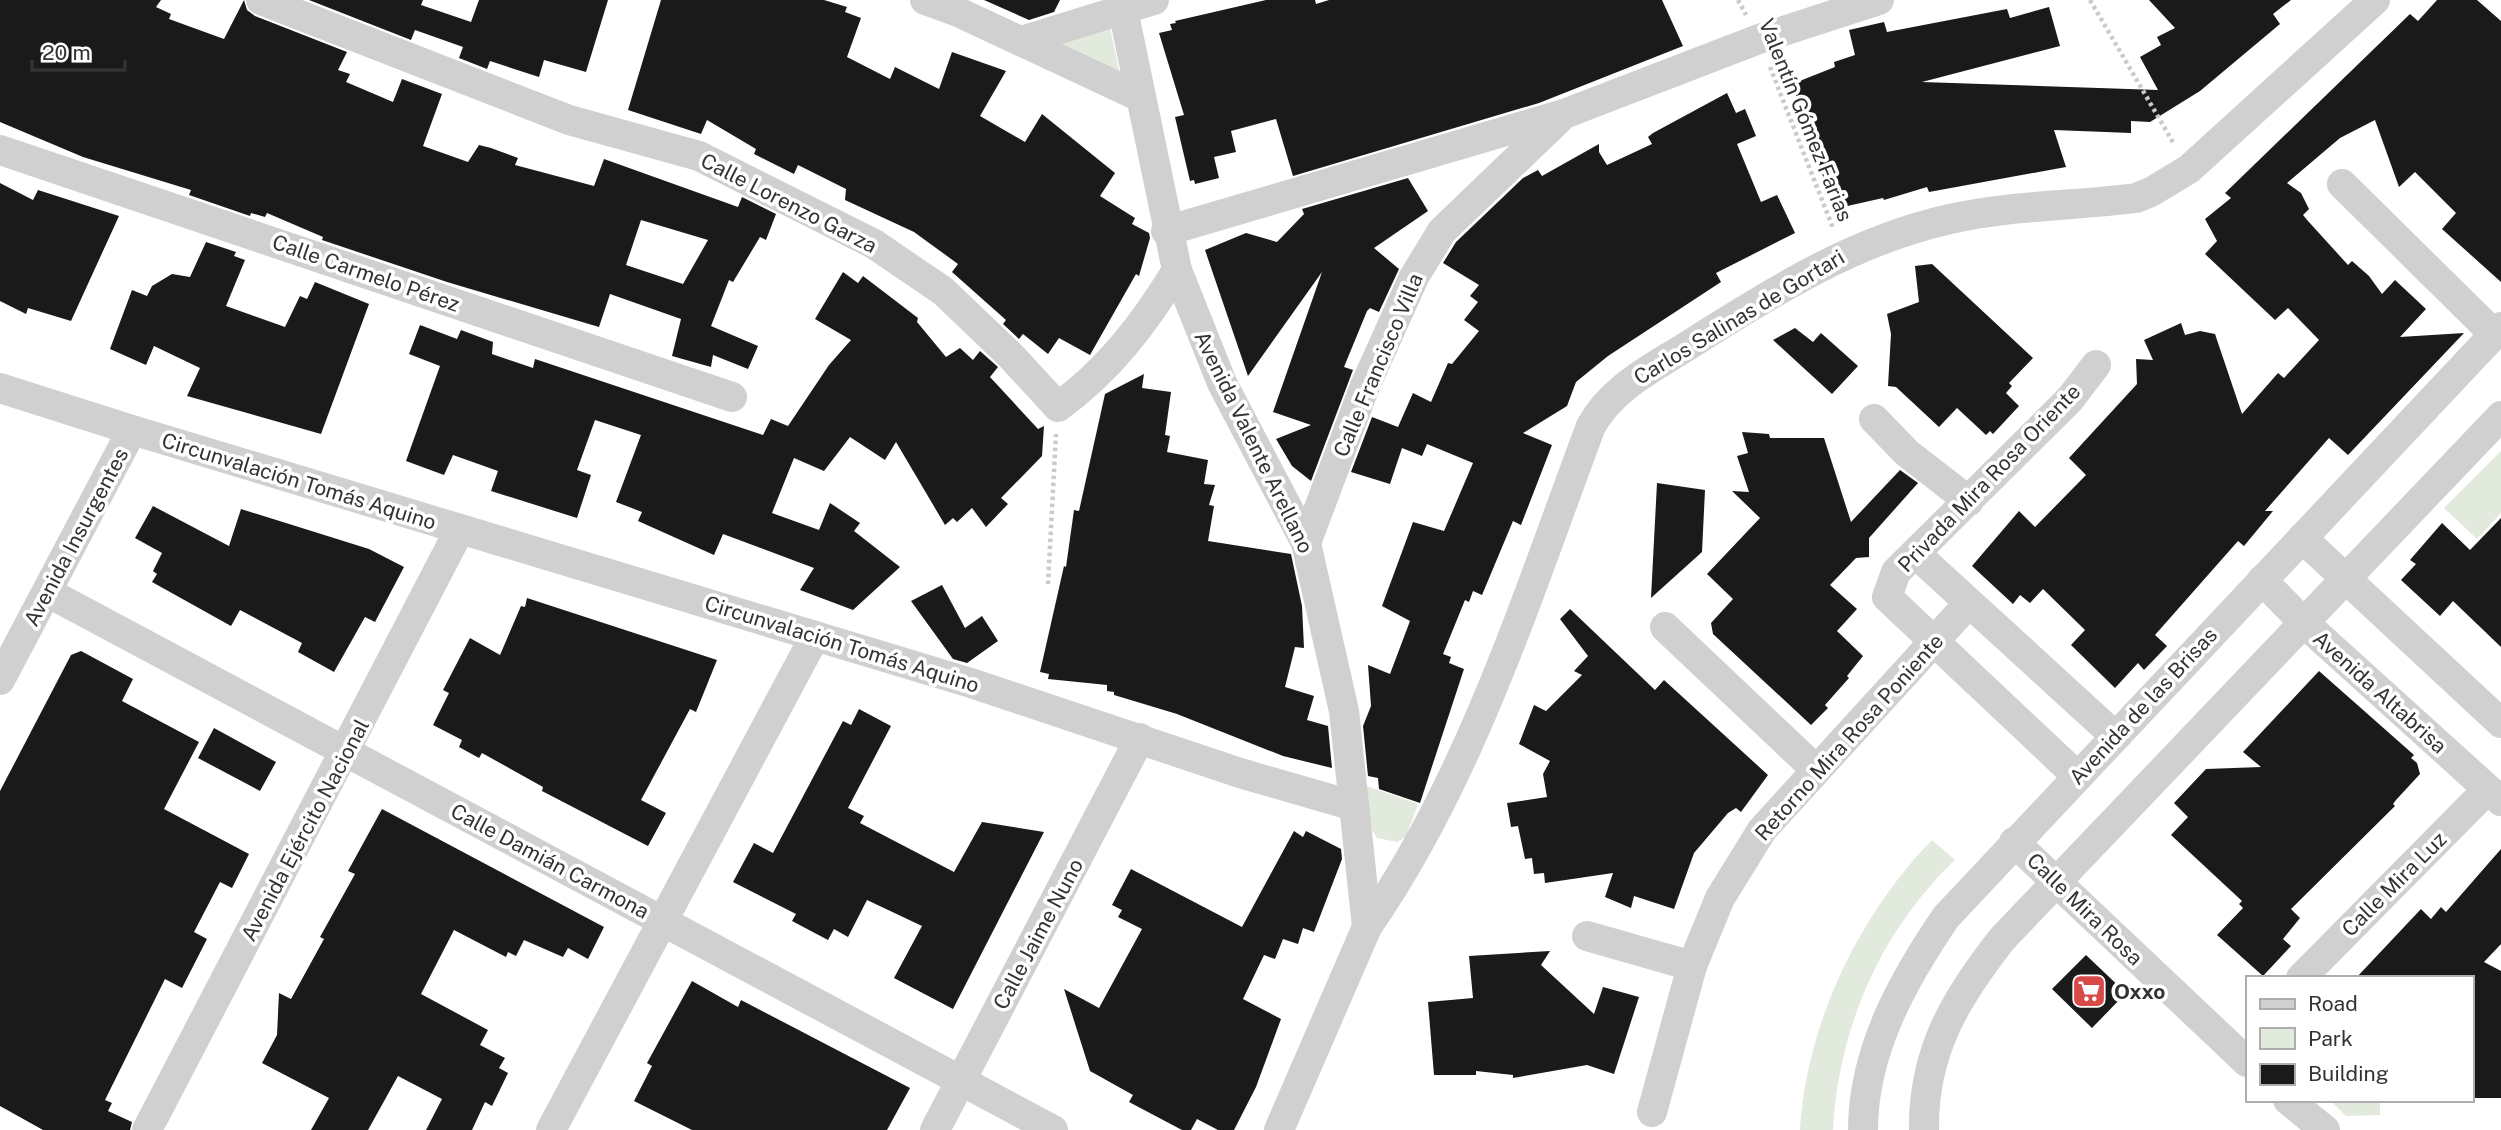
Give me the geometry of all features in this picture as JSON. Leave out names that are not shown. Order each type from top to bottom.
[{"type":"street","name":"Calle Lorenzo Garza","points":[[261,0],[569,120],[699,156],[874,244],[943,291],[1011,356],[1058,407]]},
{"type":"street","points":[[925,0],[1139,96]]},
{"type":"street","points":[[1021,41],[1121,4],[1154,0]]},
{"type":"street","name":"Calle Francisco Villa","points":[[1166,231],[1564,114],[1759,39],[1879,0]]},
{"type":"street","name":"Carlos Salinas de Gortari","points":[[1367,927],[1416,853],[1497,676],[1600,410],[1628,384],[1843,254],[1951,218],[1986,212],[2136,198],[2189,169],[2375,0]]},
{"type":"street","name":"Avenida Valente Arellano","points":[[1121,4],[1166,231],[1177,270],[1222,383],[1306,543],[1344,711],[1354,806]]},
{"type":"street","name":"Calle Francisco Villa","points":[[1306,543],[1365,386],[1414,276],[1442,231],[1564,114]]},
{"type":"street","name":"Calle Carmelo Pérez","points":[[0,150],[732,397]]},
{"type":"street","points":[[2342,184],[2498,330]]},
{"type":"street","points":[[1058,407],[1089,385],[1113,360],[1156,304],[1177,270]]},
{"type":"street","name":"Avenida de las Brisas","points":[[1863,1130],[1870,1074],[1902,984],[1946,917],[2498,330]]},
{"type":"street","name":"Privada Mira Rosa Oriente","points":[[1931,642],[1889,602],[1887,592],[1892,578],[2070,399],[2096,365]]},
{"type":"street","name":"Circunvalación Tomás Aquino","points":[[0,388],[815,636],[1140,737],[1240,773],[1354,806]]},
{"type":"street","points":[[1924,1130],[1926,1088],[1932,1055],[1952,1010],[2003,939],[2501,416]]},
{"type":"street","points":[[1874,419],[1907,453],[1969,501]]},
{"type":"street","name":"Avenida Insurgentes","points":[[0,680],[132,430]]},
{"type":"street","name":"Avenida Ejército Nacional","points":[[147,1130],[460,529]]},
{"type":"street","points":[[2302,538],[2501,723]]},
{"type":"street","points":[[1916,554],[2115,736]]},
{"type":"street","name":"Avenida Altabrisa","points":[[2262,580],[2303,622],[2494,796]]},
{"type":"street","name":"Calle Damián Carmona","points":[[47,592],[1053,1130]]},
{"type":"street","name":"Retorno Mira Rosa Poniente","points":[[1652,1112],[1692,966],[1720,898],[1762,830],[1969,603]]},
{"type":"street","points":[[1665,627],[1815,769]]},
{"type":"street","points":[[551,1130],[815,636]]},
{"type":"street","points":[[1931,642],[2077,776]]},
{"type":"street","name":"Calle Jaime Nuno","points":[[935,1130],[1140,737]]},
{"type":"street","name":"Calle Mira Luz","points":[[2303,976],[2494,796]]},
{"type":"street","points":[[1279,1130],[1367,927],[1360,842],[1354,806]]},
{"type":"street","points":[[1360,842],[1369,850],[1388,858],[1416,853]]},
{"type":"street","name":"Calle Mira Rosa","points":[[2014,842],[2242,1047]]},
{"type":"street","points":[[1587,936],[1692,966]]},
{"type":"street","points":[[2290,1102],[2325,1130]]},
{"type":"path","name":"Valentín Gómez Farias","points":[[1738,0],[1759,39],[1843,254]]},
{"type":"path","points":[[2090,0],[2189,169]]},
{"type":"path","points":[[1048,584],[1058,407]]},
{"type":"green space","points":[[1110,27],[1120,75],[1054,43]]},
{"type":"green space","points":[[2501,451],[2501,513],[2477,539],[2444,508]]},
{"type":"green space","points":[[1364,785],[1418,804],[1406,837],[1397,842],[1377,838],[1369,825]]},
{"type":"green space","points":[[1932,840],[1955,860],[1905,918],[1868,983],[1844,1055],[1833,1130],[1800,1130],[1804,1090],[1813,1051],[1825,1011],[1841,973],[1881,902]]},
{"type":"green space","points":[[2332,1102],[2380,1102],[2380,1115],[2346,1116]]},
{"type":"building","points":[[0,0],[161,0],[156,7],[171,14],[169,19],[224,39],[244,0],[247,10],[255,16],[347,52],[338,70],[350,74],[346,82],[393,102],[402,79],[442,94],[423,146],[468,162],[479,145],[518,158],[515,165],[594,186],[604,159],[738,207],[742,197],[776,214],[766,240],[760,237],[733,282],[729,280],[711,326],[758,346],[748,369],[713,355],[711,367],[672,356],[681,319],[610,294],[599,327],[447,282],[322,240],[323,237],[267,213],[265,217],[251,213],[250,216],[189,195],[191,190],[83,157],[0,122]],"holes":[[[641,220],[708,240],[683,284],[626,265]]]},
{"type":"building","points":[[309,0],[423,0],[421,5],[471,22],[479,0],[608,0],[586,72],[544,60],[539,77],[490,61],[487,69],[459,58],[463,47],[415,30],[411,40]]},
{"type":"building","points":[[661,0],[824,0],[847,7],[845,12],[861,18],[847,57],[890,79],[895,67],[939,89],[952,52],[1006,71],[980,116],[1025,142],[1042,114],[1115,173],[1100,196],[1135,218],[1132,224],[1149,233],[1150,238],[1139,276],[1136,274],[1090,355],[1059,338],[1048,354],[1023,334],[1019,339],[1003,324],[1006,320],[952,272],[958,264],[914,232],[845,200],[846,189],[798,165],[794,174],[754,154],[756,149],[707,120],[701,134],[628,110]]},
{"type":"building","points":[[984,0],[1060,0],[1054,12],[1029,20]]},
{"type":"building","points":[[1266,0],[1315,0],[1316,4],[1329,0],[1662,0],[1683,46],[1539,103],[1293,176],[1276,119],[1231,131],[1236,152],[1214,157],[1219,178],[1195,184],[1194,180],[1190,181],[1175,117],[1184,115],[1159,33],[1172,30],[1170,24],[1176,23],[1175,21]]},
{"type":"building","points":[[2149,0],[2291,0],[2273,14],[2280,24],[2200,91],[2150,122],[2131,121],[2131,133],[2054,130],[2066,167],[1929,192],[1927,187],[1884,200],[1883,198],[1834,209],[1792,84],[1835,67],[1834,62],[1855,55],[1849,30],[1884,22],[1887,32],[2007,9],[2010,18],[2049,7],[2060,46],[1922,82],[2158,90],[2140,57],[2161,45],[2157,37],[2175,28]]},
{"type":"building","points":[[2437,0],[2477,0],[2501,21],[2501,282],[2442,229],[2456,213],[2415,172],[2399,187],[2375,120],[2340,138],[2287,183],[2301,193],[2309,209],[2303,215],[2348,265],[2352,261],[2369,276],[2382,294],[2395,280],[2426,309],[2400,337],[2464,333],[2348,455],[2329,438],[2265,511],[2273,511],[2244,546],[2238,541],[2155,635],[2167,646],[2144,670],[2138,663],[2115,688],[2071,645],[2085,630],[2043,589],[2030,603],[2020,595],[2013,604],[1972,566],[2019,511],[2035,527],[2086,475],[2069,458],[2137,384],[2136,359],[2153,360],[2144,340],[2181,323],[2185,335],[2200,331],[2215,334],[2242,414],[2278,373],[2284,378],[2319,340],[2288,308],[2275,320],[2205,254],[2217,241],[2205,219],[2231,198],[2225,193],[2410,14],[2418,21]]},
{"type":"building","points":[[1727,93],[1736,113],[1745,109],[1756,136],[1737,144],[1761,202],[1777,195],[1795,233],[1716,273],[1721,282],[1608,356],[1576,382],[1567,406],[1523,433],[1552,445],[1521,525],[1513,521],[1482,595],[1473,591],[1469,602],[1465,600],[1443,654],[1451,657],[1449,663],[1464,669],[1420,803],[1379,789],[1378,778],[1368,776],[1363,726],[1371,706],[1368,665],[1390,674],[1410,621],[1382,606],[1413,522],[1444,531],[1473,463],[1427,444],[1422,456],[1402,448],[1390,484],[1351,472],[1372,417],[1398,427],[1413,393],[1431,402],[1448,363],[1452,364],[1479,331],[1464,320],[1478,302],[1470,296],[1479,285],[1443,263],[1456,242],[1523,178],[1538,170],[1542,176],[1599,144],[1599,152],[1607,165],[1652,144],[1648,137],[1653,133]]},
{"type":"building","points":[[1408,178],[1428,211],[1374,248],[1399,269],[1379,312],[1370,308],[1367,311],[1344,367],[1353,370],[1311,481],[1292,466],[1276,439],[1311,425],[1273,412],[1322,272],[1248,376],[1205,250],[1246,233],[1277,242],[1304,214],[1302,209]]},
{"type":"building","points":[[0,183],[33,200],[38,190],[119,216],[71,321],[28,308],[26,314],[0,301]]},
{"type":"building","points":[[206,242],[236,252],[234,256],[245,260],[226,306],[285,327],[300,296],[307,299],[315,282],[369,304],[321,434],[187,396],[200,368],[154,346],[146,365],[110,349],[132,290],[147,296],[152,286],[172,274],[190,277]]},
{"type":"building","points":[[1932,264],[2033,358],[2009,383],[2012,386],[2006,393],[2019,406],[1993,434],[1990,431],[1986,435],[1957,408],[1939,427],[1896,387],[1888,386],[1891,334],[1887,314],[1919,302],[1915,266]]},
{"type":"building","points":[[843,272],[858,283],[863,276],[918,318],[917,322],[946,357],[960,348],[973,360],[980,351],[998,367],[990,377],[1038,429],[1044,426],[1042,456],[1001,498],[1008,504],[986,527],[972,508],[957,522],[953,518],[945,525],[896,442],[885,460],[850,437],[824,471],[794,458],[772,513],[819,530],[830,503],[860,523],[854,531],[900,567],[853,610],[800,590],[814,568],[723,534],[714,555],[638,521],[642,512],[616,502],[641,435],[595,420],[577,470],[591,475],[577,518],[491,491],[498,471],[453,455],[444,475],[406,461],[440,366],[409,354],[420,325],[457,339],[461,330],[493,342],[492,354],[533,368],[535,359],[763,435],[771,419],[788,426],[829,365],[851,340],[815,319]]},
{"type":"building","points":[[1795,328],[1813,342],[1821,333],[1858,366],[1832,394],[1773,340]]},
{"type":"building","points":[[1144,374],[1142,388],[1171,392],[1165,435],[1170,436],[1167,452],[1208,460],[1204,484],[1215,485],[1209,505],[1214,506],[1208,541],[1291,554],[1302,606],[1304,648],[1295,647],[1285,687],[1314,696],[1307,720],[1328,726],[1332,768],[1283,756],[1177,714],[1114,695],[1114,692],[1107,691],[1107,685],[1048,679],[1049,674],[1040,672],[1064,566],[1066,567],[1074,510],[1079,511],[1105,394]]},
{"type":"building","points":[[1742,432],[1769,434],[1770,438],[1824,438],[1851,522],[1900,470],[1918,483],[1869,538],[1869,557],[1856,558],[1830,585],[1857,609],[1837,631],[1863,656],[1847,676],[1849,678],[1825,705],[1828,708],[1811,725],[1713,634],[1711,623],[1733,599],[1707,574],[1760,518],[1732,491],[1749,492],[1737,456],[1748,453]]},
{"type":"building","points":[[1657,483],[1705,490],[1702,552],[1651,598]]},
{"type":"building","points":[[153,506],[229,546],[241,509],[369,549],[404,567],[375,622],[365,617],[334,672],[298,652],[302,643],[240,610],[231,626],[152,582],[157,574],[153,571],[162,553],[135,538]]},
{"type":"building","points":[[2501,518],[2501,647],[2453,601],[2440,616],[2401,580],[2416,564],[2410,560],[2442,523],[2470,550]]},
{"type":"building","points":[[942,585],[965,628],[982,616],[998,641],[967,663],[953,659],[911,601]]},
{"type":"building","points":[[527,598],[717,660],[696,712],[690,709],[641,800],[666,813],[648,846],[542,791],[543,787],[482,753],[479,758],[459,747],[462,740],[433,725],[449,693],[443,690],[470,638],[500,655]]},
{"type":"building","points":[[1570,609],[1655,690],[1664,680],[1768,775],[1741,812],[1736,808],[1728,813],[1694,853],[1674,909],[1634,896],[1631,908],[1605,897],[1613,873],[1545,883],[1544,873],[1534,874],[1532,858],[1525,859],[1518,826],[1511,827],[1507,803],[1547,797],[1543,774],[1550,761],[1519,744],[1534,705],[1546,711],[1582,675],[1574,671],[1588,656],[1560,619]]},
{"type":"building","points":[[81,651],[133,679],[122,701],[199,742],[164,809],[249,854],[232,888],[220,882],[194,932],[207,939],[182,988],[165,979],[105,1100],[112,1103],[108,1111],[132,1122],[130,1130],[43,1130],[0,1106],[0,791],[71,655]]},
{"type":"building","points":[[2319,671],[2414,755],[2411,758],[2417,763],[2420,774],[2396,800],[2393,804],[2395,806],[2291,909],[2300,918],[2283,939],[2291,946],[2263,976],[2217,935],[2243,908],[2239,904],[2242,901],[2171,835],[2188,817],[2174,803],[2206,769],[2261,767],[2243,752]]},
{"type":"building","points":[[859,709],[891,726],[848,808],[864,816],[860,823],[954,872],[982,822],[1044,832],[953,1009],[894,978],[922,926],[867,900],[848,937],[834,929],[828,940],[792,921],[796,914],[733,882],[754,843],[773,853],[843,721],[851,725]]},
{"type":"building","points":[[214,728],[276,762],[260,791],[198,758]]},
{"type":"building","points":[[382,809],[604,927],[588,959],[568,948],[563,957],[524,940],[516,956],[508,952],[506,957],[454,930],[421,994],[488,1030],[480,1045],[505,1058],[499,1068],[508,1073],[492,1106],[485,1102],[472,1130],[426,1130],[442,1099],[398,1076],[368,1130],[311,1130],[329,1098],[262,1063],[277,1035],[279,993],[291,999],[324,939],[320,937],[355,874],[348,871]]},
{"type":"building","points":[[1294,831],[1303,837],[1306,831],[1341,849],[1342,859],[1314,932],[1303,928],[1298,944],[1283,939],[1275,959],[1264,955],[1243,999],[1281,1019],[1256,1087],[1234,1130],[1218,1130],[1197,1119],[1191,1130],[1182,1130],[1129,1102],[1133,1095],[1090,1071],[1064,989],[1099,1008],[1142,929],[1118,917],[1122,910],[1112,905],[1131,869],[1242,927]]},
{"type":"building","points":[[2501,849],[2501,944],[2484,962],[2501,971],[2501,1098],[2473,1098],[2473,976],[2358,976],[2421,909],[2431,919],[2441,907],[2446,912]]},
{"type":"building","points":[[1550,951],[1541,965],[1594,1014],[1603,987],[1639,997],[1614,1074],[1587,1065],[1513,1078],[1513,1075],[1476,1071],[1476,1075],[1434,1075],[1428,1002],[1473,998],[1469,956]]},
{"type":"building","name":"Oxxo","points":[[2086,955],[2126,993],[2092,1028],[2052,989]]},
{"type":"building","points":[[692,981],[738,1007],[741,1000],[910,1088],[887,1130],[692,1130],[634,1101],[652,1066],[647,1063]]},
{"type":"place","name":"Oxxo","points":[[2089,991]]}]
